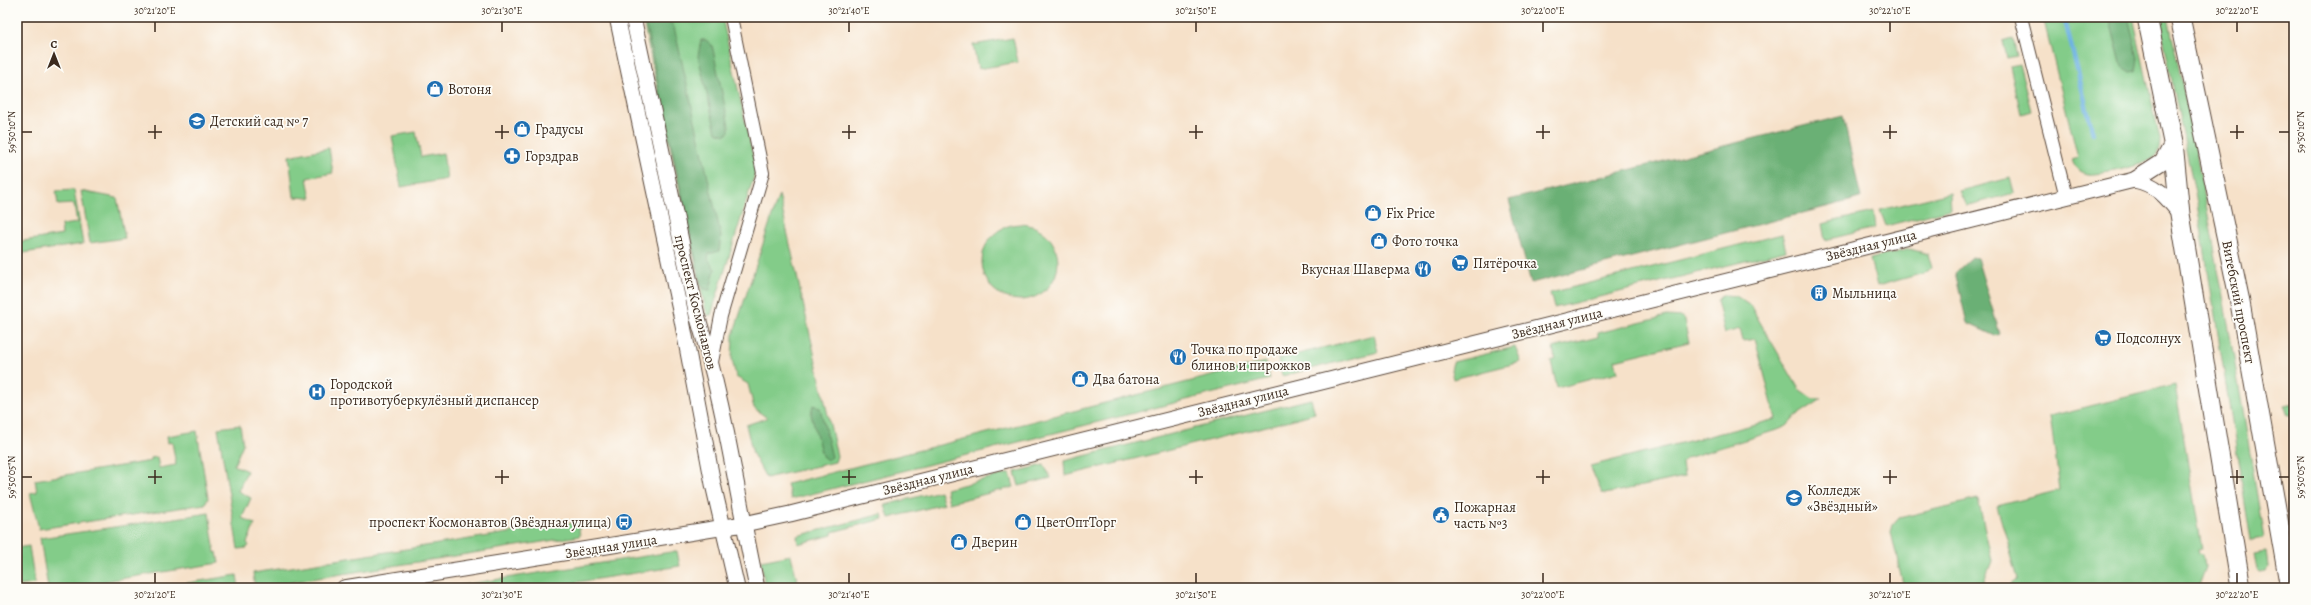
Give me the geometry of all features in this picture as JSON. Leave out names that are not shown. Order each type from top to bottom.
[{"type":"main road","points":[[2147,17],[2173,142],[2180,214],[2241,588]]},
{"type":"main road","name":"Витебский проспект","points":[[2180,17],[2240,297],[2290,588]]},
{"type":"street","name":"проспект Космонавтов","points":[[617,17],[681,315],[713,484],[737,588]]},
{"type":"street","name":"проспект Космонавтов","points":[[633,17],[697,314],[712,362],[737,479],[744,524],[757,588]]},
{"type":"street","points":[[712,362],[721,316],[763,173],[731,17]]},
{"type":"street","points":[[2021,17],[2066,197]]},
{"type":"street","points":[[2134,180],[2162,162],[2173,142]]},
{"type":"street","name":"Звёздная улица","points":[[344,588],[744,524],[2134,180]]},
{"type":"street","points":[[2134,180],[2147,182],[2156,187],[2180,214]]},
{"type":"green space","points":[[642,17],[722,17],[756,170],[711,315],[707,315],[705,307]]},
{"type":"green space","points":[[644,17],[665,17],[674,27],[721,236],[719,251],[709,254],[708,259],[715,269],[710,290],[704,289],[701,284]]},
{"type":"green space","points":[[2043,17],[2133,17],[2160,139],[2159,148],[2155,157],[2133,166],[2101,173],[2087,174],[2079,171],[2072,160],[2078,158]]},
{"type":"green space","points":[[2109,17],[2128,17],[2138,58],[2136,71],[2130,72],[2122,67]]},
{"type":"green space","points":[[2159,17],[2168,17],[2195,146],[2231,342],[2264,539],[2251,541],[2197,203]]},
{"type":"green space","points":[[1013,38],[1018,62],[978,69],[973,45]]},
{"type":"green space","points":[[2013,38],[2017,56],[2007,58],[2003,41]]},
{"type":"green space","points":[[701,40],[706,40],[712,45],[729,126],[729,131],[726,135],[716,132],[698,56]]},
{"type":"green space","points":[[2019,64],[2031,111],[2021,114],[2010,66]]},
{"type":"green space","points":[[1843,116],[1861,198],[1531,283],[1509,200]]},
{"type":"green space","points":[[416,132],[421,157],[443,153],[447,179],[401,187],[392,136]]},
{"type":"green space","points":[[329,148],[333,173],[307,178],[311,198],[294,197],[289,156]]},
{"type":"green space","points":[[2010,178],[2014,193],[1966,206],[1959,191]]},
{"type":"green space","points":[[74,190],[83,244],[17,254],[17,242],[62,235],[61,225],[77,223],[74,204],[58,205],[56,191]]},
{"type":"green space","points":[[81,191],[117,198],[125,238],[90,243]]},
{"type":"green space","points":[[1950,193],[1951,209],[1886,226],[1880,210]]},
{"type":"green space","points":[[779,195],[837,456],[835,462],[766,478],[753,454],[746,425],[767,418],[754,408],[748,384],[736,377],[732,359],[733,335]]},
{"type":"green space","points":[[1873,212],[1875,228],[1825,240],[1822,224]]},
{"type":"green space","points":[[1020,224],[1035,227],[1047,235],[1055,247],[1058,262],[1055,277],[1047,289],[1035,297],[1020,300],[1005,297],[993,289],[985,277],[982,262],[985,247],[993,235],[1005,227]]},
{"type":"green space","points":[[1782,234],[1786,251],[1554,308],[1550,293]]},
{"type":"green space","points":[[1910,249],[1928,254],[1932,268],[1928,272],[1877,286],[1870,259]]},
{"type":"green space","points":[[1972,257],[1977,258],[2000,334],[1995,336],[1967,323],[1955,273]]},
{"type":"green space","points":[[1725,295],[1736,296],[1750,305],[1799,389],[1813,399],[1822,399],[1796,416],[1787,426],[1687,458],[1682,463],[1684,477],[1605,494],[1602,493],[1590,466],[1776,419],[1755,339],[1743,341],[1740,329],[1725,333],[1717,301],[1720,297]]},
{"type":"green space","points":[[1667,316],[1683,317],[1689,342],[1615,360],[1618,372],[1557,388],[1551,361],[1555,359],[1553,348],[1598,337],[1598,333]]},
{"type":"green space","points":[[1374,335],[1378,352],[1282,376],[1278,359]]},
{"type":"green space","points":[[1515,347],[1521,362],[1453,379],[1451,370],[1453,362]]},
{"type":"green space","points":[[1266,362],[1270,379],[791,499],[787,484]]},
{"type":"green space","points":[[2175,385],[2202,549],[2198,550],[2199,554],[2203,555],[2205,567],[2197,588],[2006,588],[2018,579],[1997,506],[2060,490],[2050,416]]},
{"type":"green space","points":[[1311,399],[1315,413],[1065,476],[1064,461]]},
{"type":"green space","points":[[2294,403],[2294,416],[2288,416],[2284,405]]},
{"type":"green space","points":[[813,405],[820,408],[832,457],[827,460],[822,456],[811,414]]},
{"type":"green space","points":[[240,425],[243,444],[234,465],[247,471],[238,491],[251,498],[242,518],[255,524],[247,543],[249,545],[247,548],[238,549],[218,428]]},
{"type":"green space","points":[[197,431],[208,498],[205,504],[39,529],[30,493],[37,492],[35,480],[151,461],[151,458],[157,457],[159,468],[176,465],[172,442],[168,443],[167,436]]},
{"type":"green space","points":[[1044,465],[1051,478],[1019,486],[1015,472]]},
{"type":"green space","points":[[1010,473],[1014,487],[949,503],[946,489]]},
{"type":"green space","points":[[940,491],[944,504],[889,518],[885,505]]},
{"type":"green space","points":[[1978,499],[1992,561],[1983,584],[1977,588],[1904,588],[1891,532],[1893,525],[1899,518]]},
{"type":"green space","points":[[209,513],[215,553],[217,552],[219,563],[63,588],[48,588],[40,538]]},
{"type":"green space","points":[[882,514],[883,519],[832,532],[832,535],[798,544],[797,536]]},
{"type":"green space","points":[[578,522],[580,536],[255,588],[253,573]]},
{"type":"green space","points":[[29,546],[35,584],[20,586],[17,548]]},
{"type":"green space","points":[[677,551],[680,566],[540,588],[443,588]]},
{"type":"green space","points":[[2266,552],[2268,566],[2266,571],[2259,572],[2256,569],[2253,554]]},
{"type":"green space","points":[[791,555],[799,588],[765,588],[761,561]]},
{"type":"green space","points":[[237,575],[239,588],[156,588]]},
{"type":"waterway","points":[[2064,17],[2093,133]]},
{"type":"place","name":"Вотоня","points":[[435,89]]},
{"type":"place","name":"Детский сад № 7","points":[[197,121]]},
{"type":"place","name":"Градусы","points":[[522,129]]},
{"type":"place","name":"Горздрав","points":[[512,156]]},
{"type":"place","name":"Fix Price","points":[[1373,213]]},
{"type":"place","name":"Фото точка","points":[[1379,241]]},
{"type":"place","name":"Пятёрочка","points":[[1460,263]]},
{"type":"place","name":"Вкусная Шаверма","points":[[1423,269]]},
{"type":"place","name":"Мыльница","points":[[1819,293]]},
{"type":"place","name":"Подсолнух","points":[[2103,338]]},
{"type":"place","name":"Точка по продаже блинов и пирожков","points":[[1178,357]]},
{"type":"place","name":"Два батона","points":[[1080,379]]},
{"type":"place","name":"Городской противотуберкулёзный диспансер","points":[[317,392]]},
{"type":"place","name":"Колледж «Звёздный»","points":[[1794,498]]},
{"type":"place","name":"Пожарная часть №3","points":[[1441,515]]},
{"type":"place","name":"проспект Космонавтов (Звёздная улица)","points":[[624,522]]},
{"type":"place","name":"ЦветОптТорг","points":[[1023,522]]},
{"type":"place","name":"Дверин","points":[[959,542]]}]
